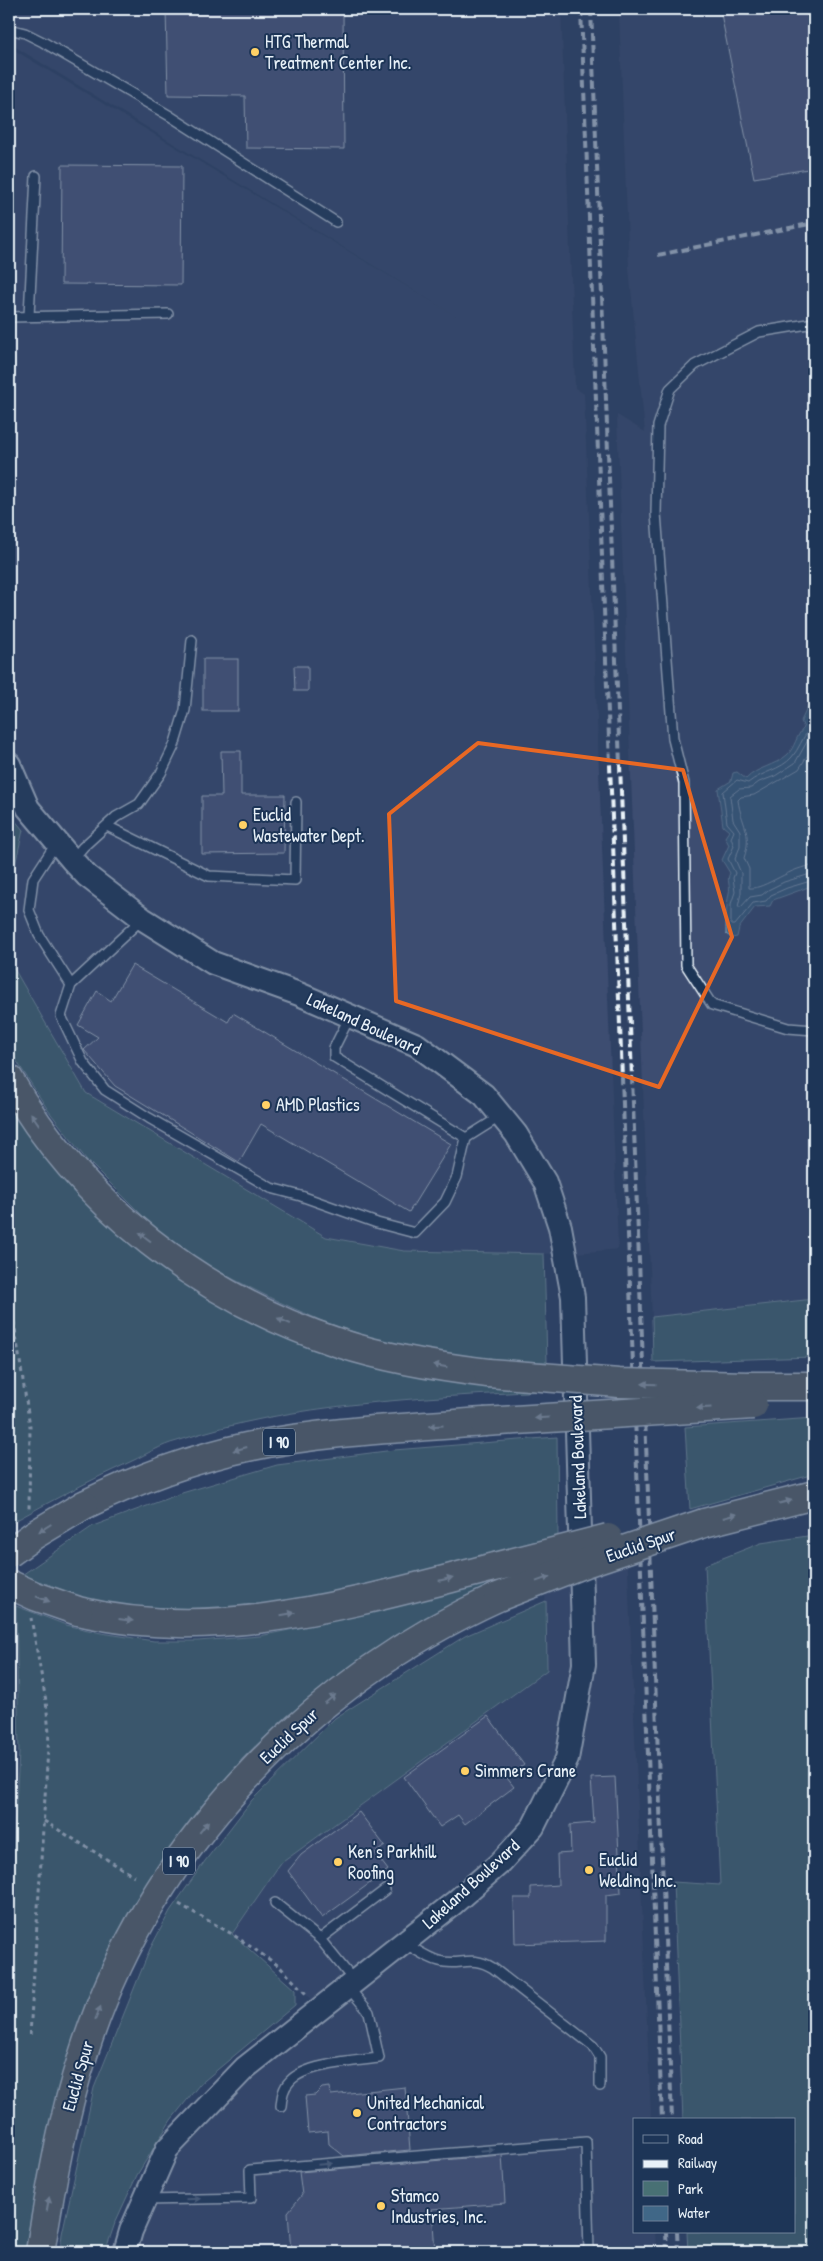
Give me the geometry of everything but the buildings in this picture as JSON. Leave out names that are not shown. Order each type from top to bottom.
[{"type":"highway","points":[[9,1079],[53,1144],[101,1200],[132,1227],[212,1284],[272,1315],[340,1343],[408,1361],[488,1373],[751,1395],[814,1386]]},
{"type":"highway","name":"I 90","points":[[9,1553],[34,1535],[84,1505],[155,1475],[247,1447],[340,1433],[484,1422],[751,1395],[814,1399]]},
{"type":"highway","name":"Euclid Spur","points":[[40,2252],[66,2114],[91,2032],[106,1993],[134,1934],[184,1854],[242,1782],[307,1718],[357,1678],[410,1643],[467,1611],[498,1597],[585,1563],[704,1523],[814,1495]]},
{"type":"highway","points":[[9,1584],[35,1596],[102,1617],[188,1625],[248,1621],[352,1602],[625,1534],[704,1523]]},
{"type":"street","name":"Lakeland Boulevard","points":[[9,764],[28,808],[72,860],[87,876],[142,919],[213,963],[299,994],[417,1046],[484,1095],[516,1134],[545,1182],[560,1227],[573,1297],[584,1664],[567,1759],[533,1827],[500,1863],[454,1903],[245,2068],[167,2149],[130,2231],[125,2252]]},
{"type":"lane","points":[[9,29],[25,33],[43,42],[170,116],[336,222]]},
{"type":"lane","points":[[29,316],[36,176]]},
{"type":"lane","points":[[9,317],[168,314]]},
{"type":"lane","points":[[814,323],[759,332],[695,365],[670,389],[658,426],[656,513],[673,739],[684,783],[686,965],[712,1004],[788,1028],[814,1030]]},
{"type":"lane","points":[[72,860],[83,847],[116,817],[139,804],[161,773],[174,746],[185,710],[192,640]]},
{"type":"lane","points":[[108,826],[209,876],[295,880],[296,802]]},
{"type":"lane","points":[[57,842],[33,879],[29,910],[38,934],[71,985]]},
{"type":"lane","points":[[142,919],[71,985],[61,1016],[83,1062],[105,1090],[149,1118],[271,1188],[302,1196],[376,1223],[415,1233],[445,1202],[457,1177],[466,1138],[501,1116]]},
{"type":"lane","points":[[350,1016],[334,1048],[334,1057],[466,1138]]},
{"type":"lane","points":[[320,1939],[385,1890]]},
{"type":"lane","points":[[275,1902],[320,1939],[351,1984],[369,2012],[379,2058],[318,2067],[290,2080],[282,2092],[281,2106]]},
{"type":"lane","points":[[404,1943],[438,1961],[472,1960],[485,1963],[493,1968],[593,2046],[600,2057],[600,2086]]},
{"type":"lane","points":[[144,2200],[251,2198],[250,2170],[586,2142],[589,2252]]},
{"type":"path","points":[[30,2035],[44,1821],[134,1876]]},
{"type":"path","points":[[180,1904],[232,1934],[279,1966],[320,2009]]},
{"type":"highlighted area","points":[[478,743],[683,770],[732,937],[659,1087],[396,1001],[389,814]]},
{"type":"shaded area","points":[[9,9],[561,9],[575,388],[584,394],[618,1249],[565,1254],[404,1251],[326,1237],[86,1093],[9,960],[9,892],[28,808],[9,764],[9,47],[456,316],[9,43]]},
{"type":"shaded area","points":[[619,9],[814,9],[814,1299],[652,1317],[617,415],[645,432],[629,267]]},
{"type":"shaded area","points":[[627,1549],[651,2118],[633,2118],[633,2234],[655,2234],[656,2252],[125,2252],[167,2149],[320,2009],[279,1966],[232,1934],[280,1864],[547,1670],[545,1578]]},
{"type":"green space","points":[[9,813],[23,830],[9,892]]},
{"type":"green space","points":[[9,960],[86,1093],[326,1237],[404,1251],[544,1254],[547,1362],[466,1359],[372,1338],[322,1321],[275,1300],[215,1270],[162,1235],[86,1159],[48,1110],[9,1049]]},
{"type":"green space","points":[[9,1098],[103,1214],[393,1368],[544,1391],[451,1396],[359,1404],[267,1418],[222,1428],[160,1447],[86,1483],[11,1523],[9,1508]]},
{"type":"green space","points":[[814,1299],[814,1357],[653,1362],[652,1317]]},
{"type":"green space","points":[[814,1418],[814,1474],[690,1509],[685,1427]]},
{"type":"green space","points":[[557,1437],[558,1536],[487,1557],[349,1590],[256,1608],[174,1616],[71,1597],[19,1577],[93,1526],[182,1493],[277,1465],[394,1450]]},
{"type":"green space","points":[[814,1535],[814,2252],[688,2252],[687,2234],[796,2234],[796,2118],[683,2118],[673,1882],[720,1885],[705,1565],[761,1543]]},
{"type":"green space","points":[[488,1582],[490,1589],[395,1635],[287,1716],[242,1759],[157,1868],[127,1919],[86,2004],[58,2096],[27,2252],[9,2252],[9,1925],[19,1753],[16,1606],[66,1625],[101,1633],[154,1641],[198,1641],[260,1636],[357,1616]]},
{"type":"green space","points":[[546,1601],[547,1670],[280,1864],[232,1934],[295,1990],[295,2005],[199,2085],[171,2120],[137,2175],[115,2223],[105,2252],[60,2252],[62,2234],[94,2088],[150,1949],[170,1911],[205,1861],[252,1800],[335,1718],[465,1636]]},
{"type":"water","points":[[814,699],[814,885],[773,900],[770,906],[755,907],[739,928],[737,937],[732,938],[726,934],[728,878],[730,873],[722,860],[729,845],[725,837],[729,831],[723,826],[718,789],[731,781],[733,773],[737,772],[746,779],[787,755],[804,728],[801,721],[810,702]]},
{"type":"railway","points":[[581,9],[662,2118]]},
{"type":"railway","points":[[591,9],[672,2118]]},
{"type":"railway","points":[[658,255],[814,223]]},
{"type":"railway","points":[[666,2234],[667,2252]]},
{"type":"railway","points":[[677,2234],[678,2252]]},
{"type":"place","name":"HTG Thermal Treatment Center Inc.","points":[[255,52]]},
{"type":"place","name":"Euclid Wastewater Dept.","points":[[243,825]]},
{"type":"place","name":"AMD Plastics","points":[[266,1105]]},
{"type":"place","name":"Simmers Crane","points":[[465,1771]]},
{"type":"place","name":"Ken's Parkhill Roofing","points":[[338,1862]]},
{"type":"place","name":"Euclid Welding Inc.","points":[[589,1870]]},
{"type":"place","name":"United Mechanical Contractors","points":[[357,2113]]},
{"type":"place","name":"Stamco Industries, Inc.","points":[[381,2206]]}]
